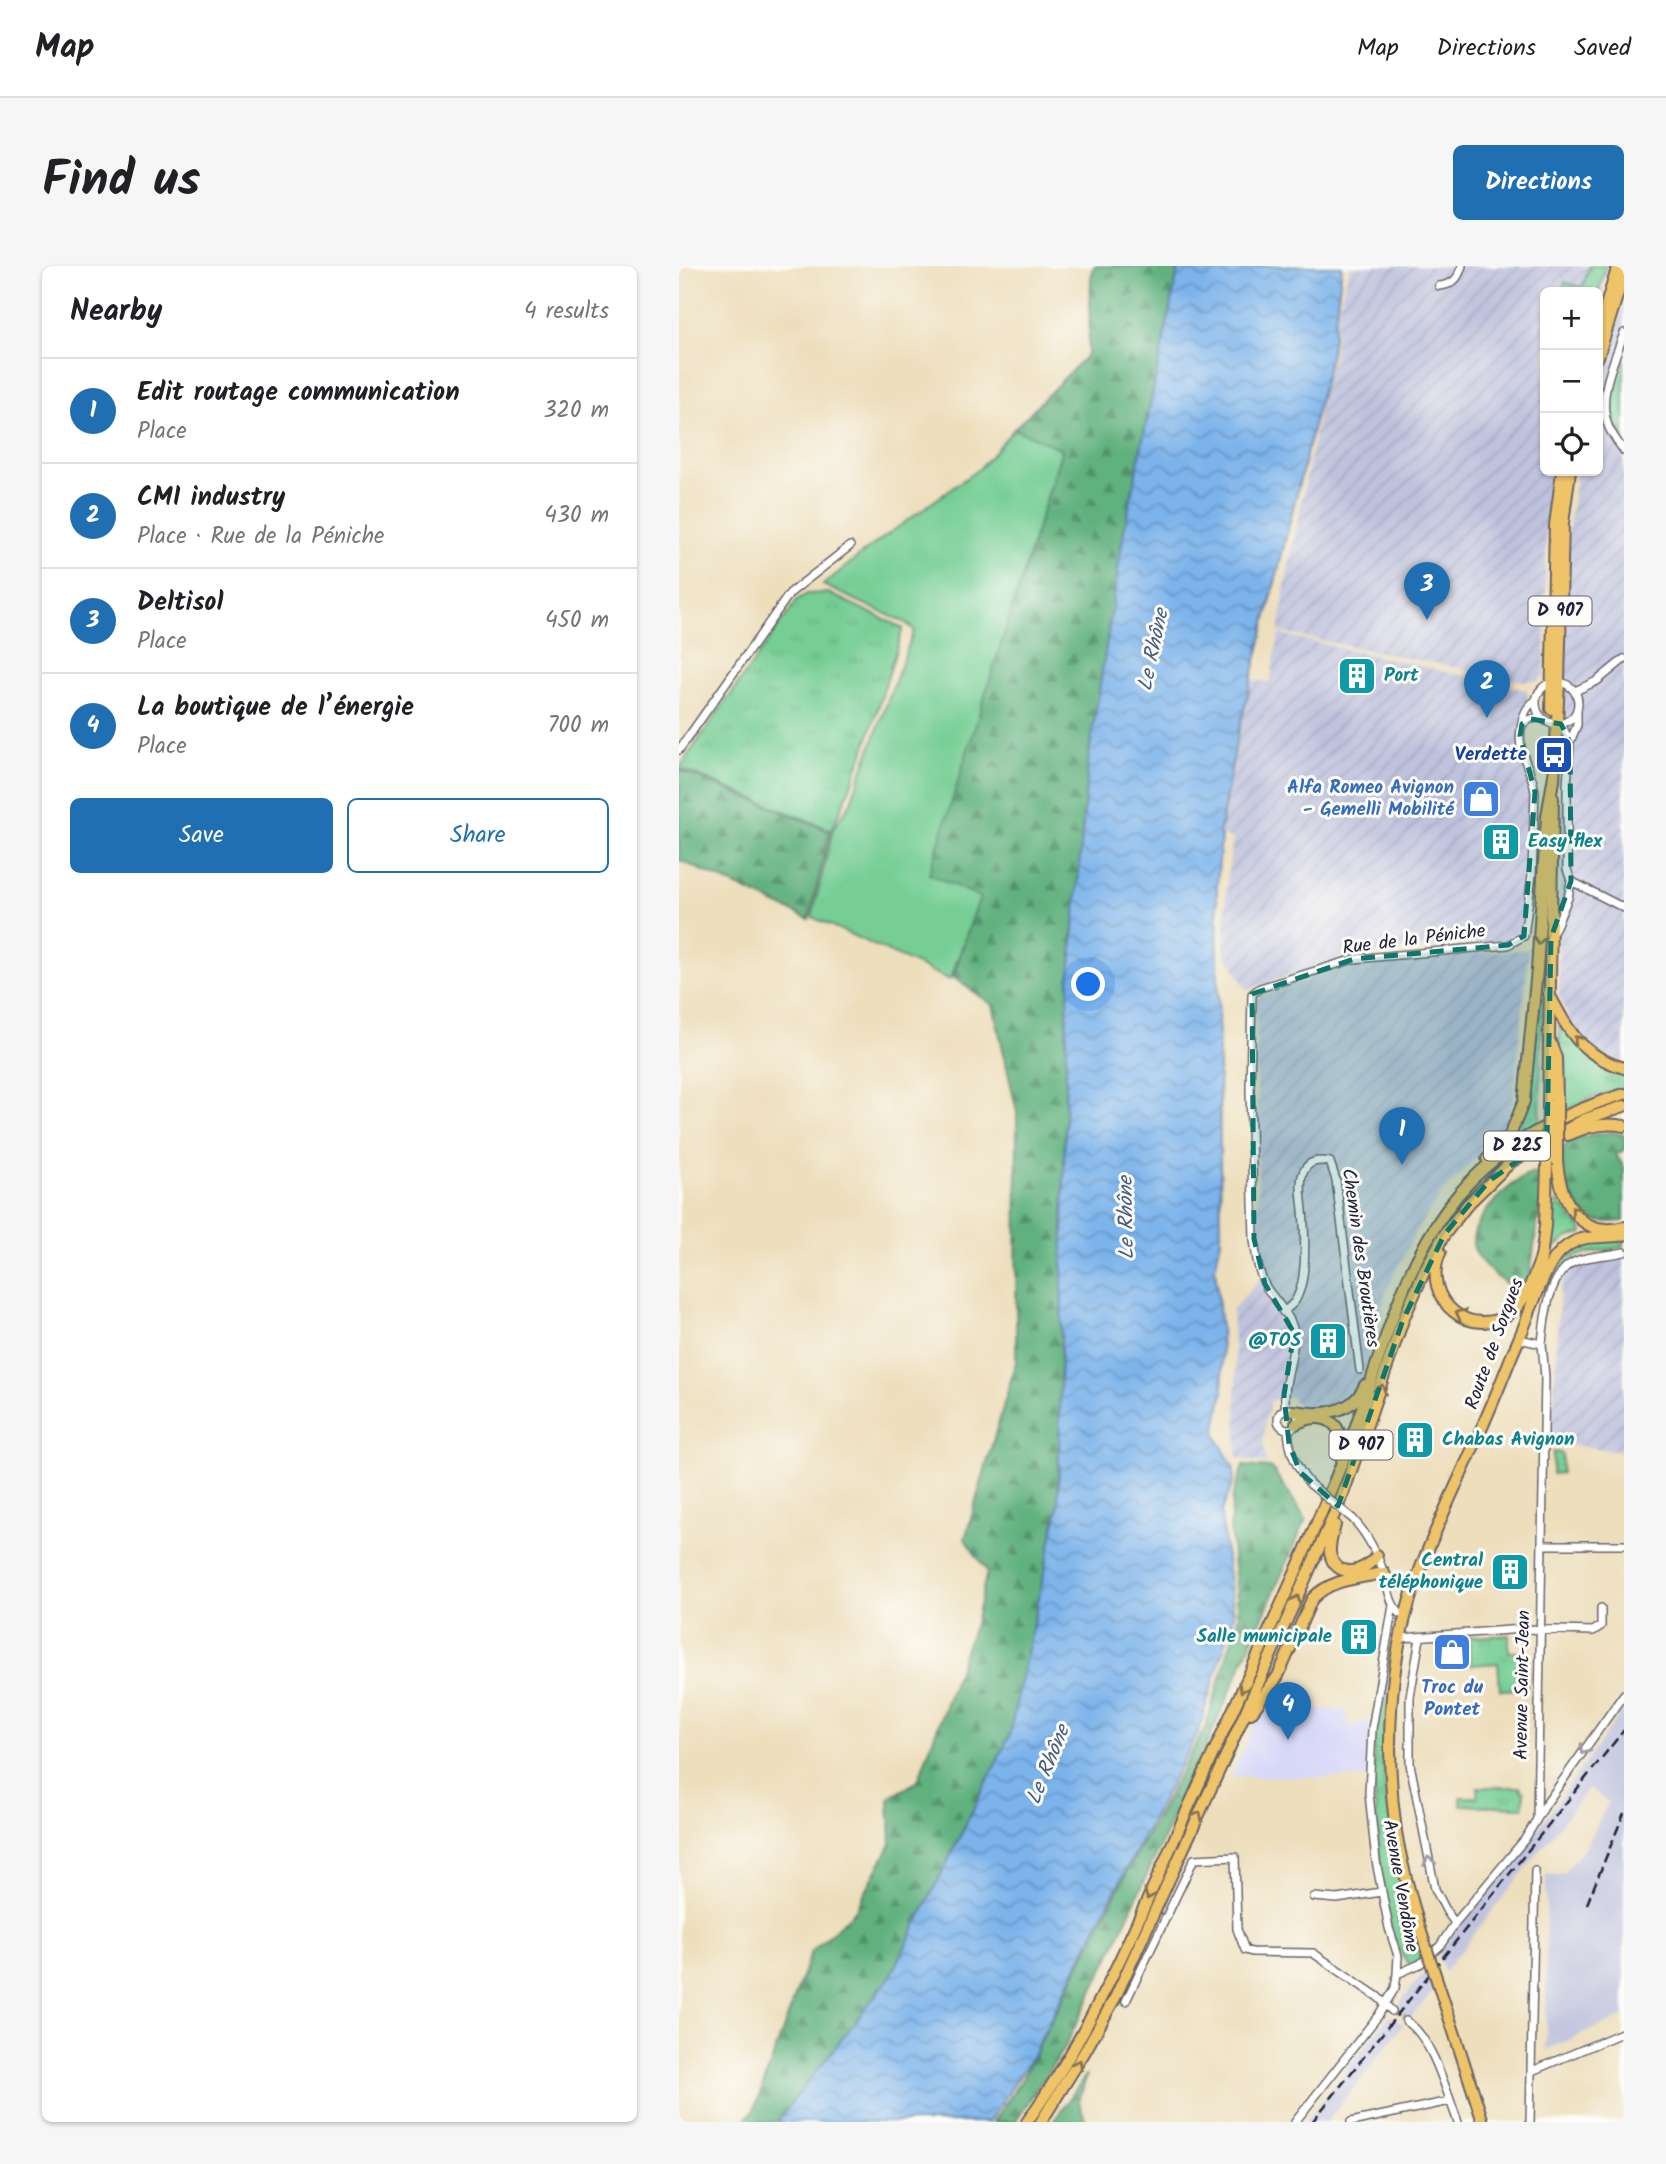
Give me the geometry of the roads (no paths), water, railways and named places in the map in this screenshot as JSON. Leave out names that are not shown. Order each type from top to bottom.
[{"type":"main road","points":[[1603,315],[1618,266]]},
{"type":"main road","points":[[1600,350],[1624,274]]},
{"type":"main road","name":"D 907","points":[[1561,476],[1555,525],[1557,724],[1554,751],[1549,994],[1549,1039],[1556,1058],[1552,1101],[1552,1163],[1563,1194],[1576,1215],[1590,1225],[1624,1227]]},
{"type":"main road","name":"D 907","points":[[1555,682],[1563,523],[1569,476]]},
{"type":"main road","name":"D 907","points":[[1027,2122],[1052,2085],[1108,1984],[1298,1567],[1345,1455],[1394,1312],[1416,1259],[1434,1230],[1435,1218],[1455,1191],[1510,1135],[1524,1101],[1537,970],[1547,816],[1554,775]]},
{"type":"main road","points":[[1549,994],[1581,1046],[1608,1063],[1624,1068]]},
{"type":"main road","name":"D 225","points":[[1434,1230],[1455,1199],[1495,1160],[1563,1118],[1624,1094]]},
{"type":"main road","name":"D 225","points":[[1515,1160],[1583,1120],[1624,1106]]},
{"type":"main road","name":"D 907","points":[[1041,2122],[1115,1998],[1228,1751],[1342,1497],[1403,1320],[1444,1235],[1468,1204],[1515,1160],[1578,1130],[1610,1124],[1624,1126]]},
{"type":"main road","name":"D 907","points":[[1515,1160],[1506,1173],[1482,1195],[1442,1248],[1435,1266],[1435,1280],[1440,1297],[1451,1310],[1467,1319],[1483,1321],[1501,1318],[1513,1311],[1523,1298],[1541,1258]]},
{"type":"main road","name":"Route de Sorgues","points":[[1483,2122],[1406,1880],[1393,1805],[1392,1694],[1401,1638],[1414,1586],[1531,1308],[1541,1258],[1552,1163]]},
{"type":"main road","points":[[1531,1308],[1553,1259],[1564,1247],[1584,1238],[1624,1235]]},
{"type":"main road","points":[[1290,1410],[1328,1412],[1342,1409],[1357,1399],[1364,1388],[1386,1319],[1394,1312]]},
{"type":"main road","points":[[1292,1426],[1309,1418],[1324,1418],[1336,1426],[1342,1441],[1298,1567]]},
{"type":"main road","points":[[1342,1497],[1330,1545],[1335,1564],[1346,1571],[1358,1572],[1372,1564],[1377,1555]]},
{"type":"main road","points":[[1228,1751],[1256,1705],[1278,1676],[1317,1594],[1333,1584],[1384,1573]]},
{"type":"street","points":[[1439,286],[1449,285],[1458,277],[1462,266]]},
{"type":"street","points":[[1624,333],[1609,377],[1605,412],[1609,429],[1624,451]]},
{"type":"street","points":[[679,750],[790,593],[850,546]]},
{"type":"street","points":[[1575,691],[1597,681],[1624,659]]},
{"type":"street","points":[[1541,717],[1537,709],[1540,691],[1555,682],[1569,685],[1575,691],[1579,705],[1577,725],[1570,742],[1566,861],[1571,881],[1568,898],[1551,938]]},
{"type":"street","points":[[1522,724],[1529,705],[1537,700]]},
{"type":"street","points":[[1557,724],[1567,722],[1577,712]]},
{"type":"street","points":[[1522,724],[1541,717],[1557,724],[1570,742]]},
{"type":"street","name":"Rue de la Péniche","points":[[1283,1312],[1265,1284],[1257,1263],[1254,1239],[1250,1090],[1252,994],[1260,988],[1355,959],[1508,945],[1524,936],[1532,876],[1535,792],[1520,747],[1522,724]]},
{"type":"street","points":[[1571,881],[1624,908]]},
{"type":"street","name":"Chemin des Broutières","points":[[1283,1312],[1294,1303],[1300,1290],[1304,1242],[1303,1173],[1311,1162],[1330,1162],[1336,1180],[1360,1370]]},
{"type":"street","name":"Avenue Saint-Jean","points":[[1537,1818],[1544,1320],[1560,1272],[1567,1265],[1575,1261],[1624,1252]]},
{"type":"street","points":[[1283,1312],[1291,1322],[1294,1333],[1284,1395],[1290,1410],[1298,1417],[1292,1426],[1289,1444],[1293,1459],[1310,1484],[1353,1519],[1369,1539],[1384,1573],[1391,1601],[1402,1615],[1406,1616]]},
{"type":"street","points":[[1519,1339],[1542,1344]]},
{"type":"street","points":[[1290,1410],[1280,1413],[1278,1420],[1282,1426],[1292,1426]]},
{"type":"street","points":[[1542,1545],[1624,1545]]},
{"type":"street","points":[[1384,1573],[1398,1586],[1414,1586]]},
{"type":"street","points":[[1391,1601],[1398,1586]]},
{"type":"street","name":"Avenue Vendôme","points":[[1294,2122],[1366,2034],[1395,1988],[1398,1956],[1381,1892],[1372,1829],[1369,1754],[1391,1601]]},
{"type":"street","points":[[1401,1638],[1523,1629],[1598,1630],[1601,1626],[1601,1608]]},
{"type":"street","points":[[1420,1638],[1410,1697],[1410,1764],[1435,1889],[1455,1923]]},
{"type":"street","points":[[1397,1974],[1420,1964],[1440,1946],[1455,1923],[1525,1839],[1624,1694]]},
{"type":"street","points":[[1126,2001],[1195,1859],[1235,1857],[1237,1929],[1245,1950],[1313,1953],[1378,1997],[1392,2011]]},
{"type":"street","points":[[1530,2122],[1535,1871]]},
{"type":"street","points":[[1314,1898],[1337,1899],[1381,1892]]},
{"type":"street","points":[[1406,2021],[1413,2025],[1425,2042],[1458,2122]]},
{"type":"street","points":[[1532,2071],[1624,2032]]},
{"type":"street","points":[[1351,2122],[1450,2101]]},
{"type":"water","name":"Le Rhône","points":[[1179,266],[1342,266],[1331,353],[1237,738],[1219,835],[1217,886],[1221,1240],[1215,1268],[1223,1391],[1215,1434],[1234,1469],[1233,1482],[1221,1513],[1234,1615],[1198,1732],[1032,2057],[989,2122],[777,2122],[891,1976],[1009,1737],[1058,1508],[1067,1012],[1088,762],[1124,531]]},
{"type":"tunnel","points":[[1392,2011],[1406,2021]]},
{"type":"railway","points":[[1312,2122],[1624,1730]]},
{"type":"railway","points":[[1587,1904],[1624,1813]]},
{"type":"place","name":"Deltisol","points":[[1427,620]]},
{"type":"place","name":"Port","points":[[1357,676]]},
{"type":"place","name":"CMI industry","points":[[1487,718]]},
{"type":"place","name":"Verdette","points":[[1554,755]]},
{"type":"place","name":"Alfa Romeo Avignon - Gemelli Mobilité","points":[[1481,799]]},
{"type":"place","name":"Easy flex","points":[[1501,842]]},
{"type":"place","name":"Edit routage communication","points":[[1402,1165]]},
{"type":"place","name":"@TOS","points":[[1328,1341]]},
{"type":"place","name":"Chabas Avignon","points":[[1415,1440]]},
{"type":"place","name":"Central téléphonique","points":[[1510,1572]]},
{"type":"place","name":"Salle municipale","points":[[1359,1637]]},
{"type":"place","name":"Troc du Pontet","points":[[1452,1652]]},
{"type":"place","name":"La boutique de l’énergie","points":[[1288,1740]]}]
